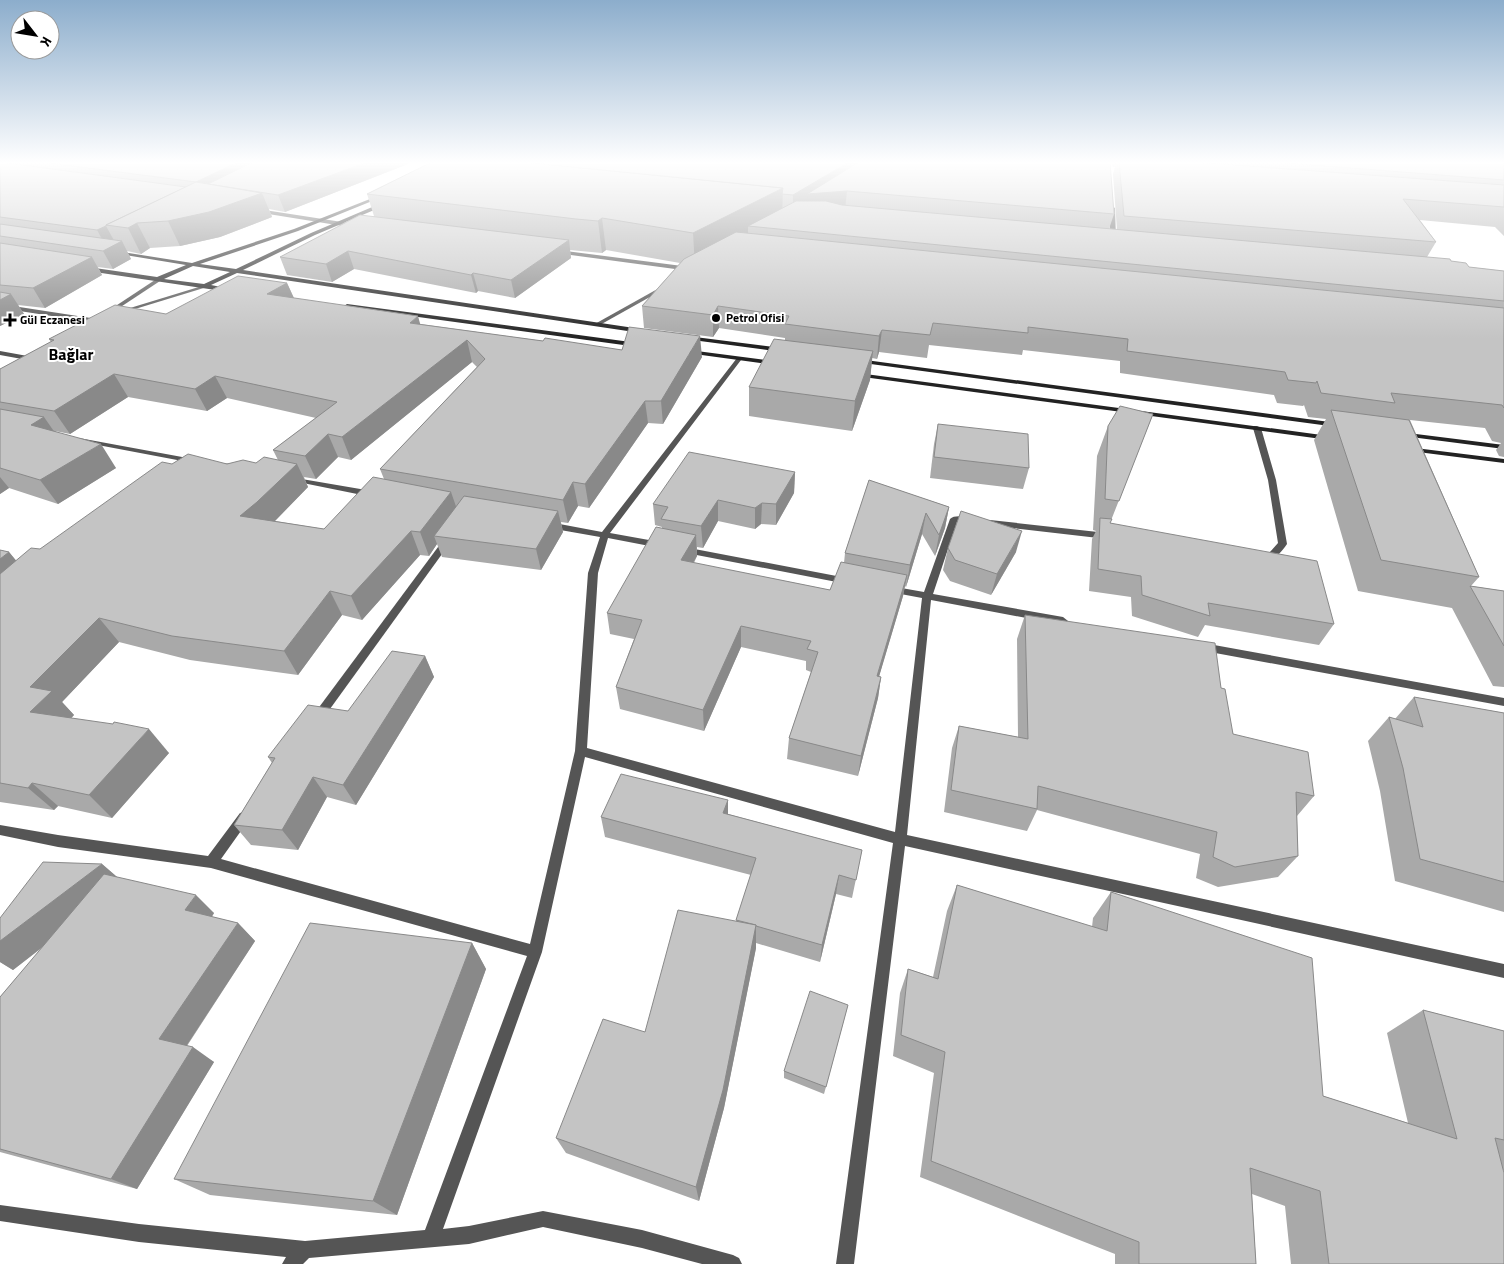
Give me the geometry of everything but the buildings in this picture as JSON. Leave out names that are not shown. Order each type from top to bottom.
[{"type":"main road","points":[[158,280],[193,264],[319,221]]},
{"type":"main road","points":[[204,287],[344,221]]},
{"type":"main road","points":[[108,252],[645,332]]},
{"type":"main road","points":[[79,268],[233,291]]},
{"type":"main road","points":[[340,305],[642,346]]},
{"type":"main road","points":[[675,336],[793,352]]},
{"type":"main road","points":[[681,351],[778,364]]},
{"type":"main road","points":[[852,360],[1346,426]]},
{"type":"main road","points":[[846,373],[1336,439]]},
{"type":"main road","points":[[1395,433],[1504,447]]},
{"type":"main road","points":[[1405,448],[1504,462]]},
{"type":"street","points":[[319,221],[366,227]]},
{"type":"street","points":[[1113,221],[1113,239]]},
{"type":"street","points":[[1103,238],[1123,240]]},
{"type":"street","points":[[108,252],[117,247]]},
{"type":"street","points":[[550,251],[695,270],[687,274]]},
{"type":"street","points":[[89,326],[158,280]]},
{"type":"street","points":[[596,325],[670,284]]},
{"type":"street","points":[[0,306],[99,319],[204,287]]},
{"type":"street","points":[[0,353],[33,359]]},
{"type":"street","points":[[25,364],[41,354]]},
{"type":"street","points":[[431,1238],[535,952],[581,751],[593,574],[605,534],[739,359]]},
{"type":"street","points":[[1252,554],[1271,556],[1283,544],[1272,480],[1257,428]]},
{"type":"street","points":[[68,438],[205,463]]},
{"type":"street","points":[[283,478],[381,496]]},
{"type":"street","points":[[844,1264],[900,840],[927,596],[954,519],[1118,537]]},
{"type":"street","points":[[537,523],[605,534],[858,583]]},
{"type":"street","points":[[310,727],[457,528]]},
{"type":"street","points":[[878,587],[1073,623]]},
{"type":"street","points":[[1191,645],[1504,702]]},
{"type":"street","points":[[581,751],[900,840],[1504,972]]},
{"type":"street","points":[[211,862],[252,806]]},
{"type":"street","points":[[0,830],[58,841],[211,862],[535,952]]},
{"type":"street","points":[[0,1213],[140,1233],[305,1250],[469,1235],[544,1219],[642,1239],[733,1264]]},
{"type":"street","points":[[291,1264],[305,1250]]},
{"type":"place","name":"Petrol Ofisi","points":[[716,318]]},
{"type":"place","name":"Gül Eczanesi","points":[[10,320]]},
{"type":"district","name":"Bağlar","points":[[71,354]]}]
